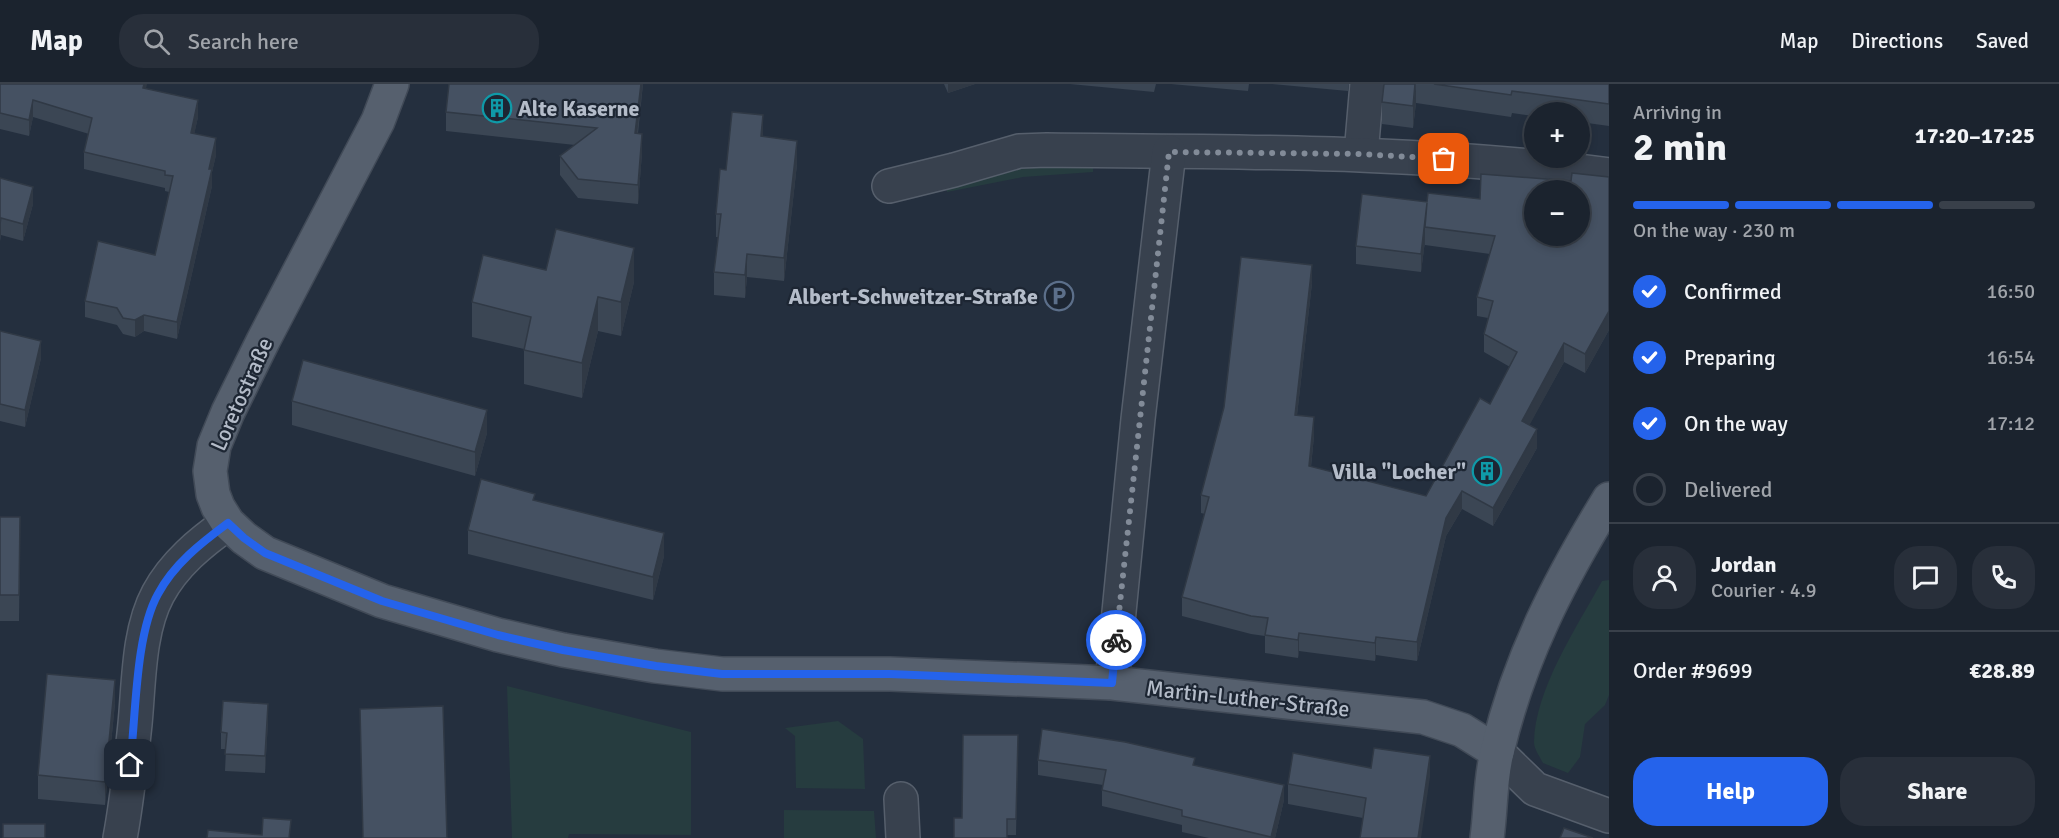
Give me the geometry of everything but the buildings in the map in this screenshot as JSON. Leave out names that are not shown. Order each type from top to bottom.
[{"type":"main road","name":"Loretostraße","points":[[228,523],[213,494],[210,471],[214,446],[263,341],[378,122],[392,84]]},
{"type":"main road","points":[[1487,838],[1491,786],[1497,752],[1521,668],[1542,619],[1578,550],[1609,499]]},
{"type":"main road","name":"Martin-Luther-Straße","points":[[228,523],[265,553],[382,601],[498,635],[574,652],[722,674],[890,674],[1112,683],[1423,717],[1462,730],[1497,752]]},
{"type":"street","points":[[1361,154],[1367,84]]},
{"type":"street","points":[[889,186],[1019,151],[1361,154],[1465,160],[1609,175]]},
{"type":"street","points":[[1112,683],[1137,429],[1169,152]]},
{"type":"street","points":[[120,838],[135,725],[137,688],[147,623],[165,582],[196,546],[228,523]]},
{"type":"street","points":[[1497,752],[1535,789],[1600,812]]},
{"type":"street","points":[[901,799],[903,838]]},
{"type":"green space","points":[[1093,163],[1093,172],[1023,177],[947,192],[947,188],[1020,169]]},
{"type":"green space","points":[[1609,580],[1609,695],[1605,705],[1585,724],[1580,757],[1568,773],[1543,763],[1534,745],[1536,722],[1549,680],[1559,659],[1602,581]]},
{"type":"green space","points":[[507,686],[691,732],[691,835],[569,834],[568,838],[512,838]]},
{"type":"green space","points":[[838,721],[863,739],[865,789],[796,788],[795,736],[785,728]]},
{"type":"green space","points":[[784,810],[874,811],[876,838],[784,838]]},
{"type":"way so far","points":[[1116,640],[1169,152],[1361,154],[1444,159]]},
{"type":"place","name":"Alte Kaserne","points":[[497,108]]},
{"type":"place","name":"Albert-Schweitzer-Straße","points":[[1059,296]]},
{"type":"place","name":"Villa \"Locher\"","points":[[1487,471]]},
{"type":"route","points":[[130,765],[140,660],[147,623],[157,596],[165,582],[196,546],[228,523],[265,553],[382,601],[498,635],[563,650],[656,666],[722,674],[890,674],[1112,683],[1116,640]]}]
